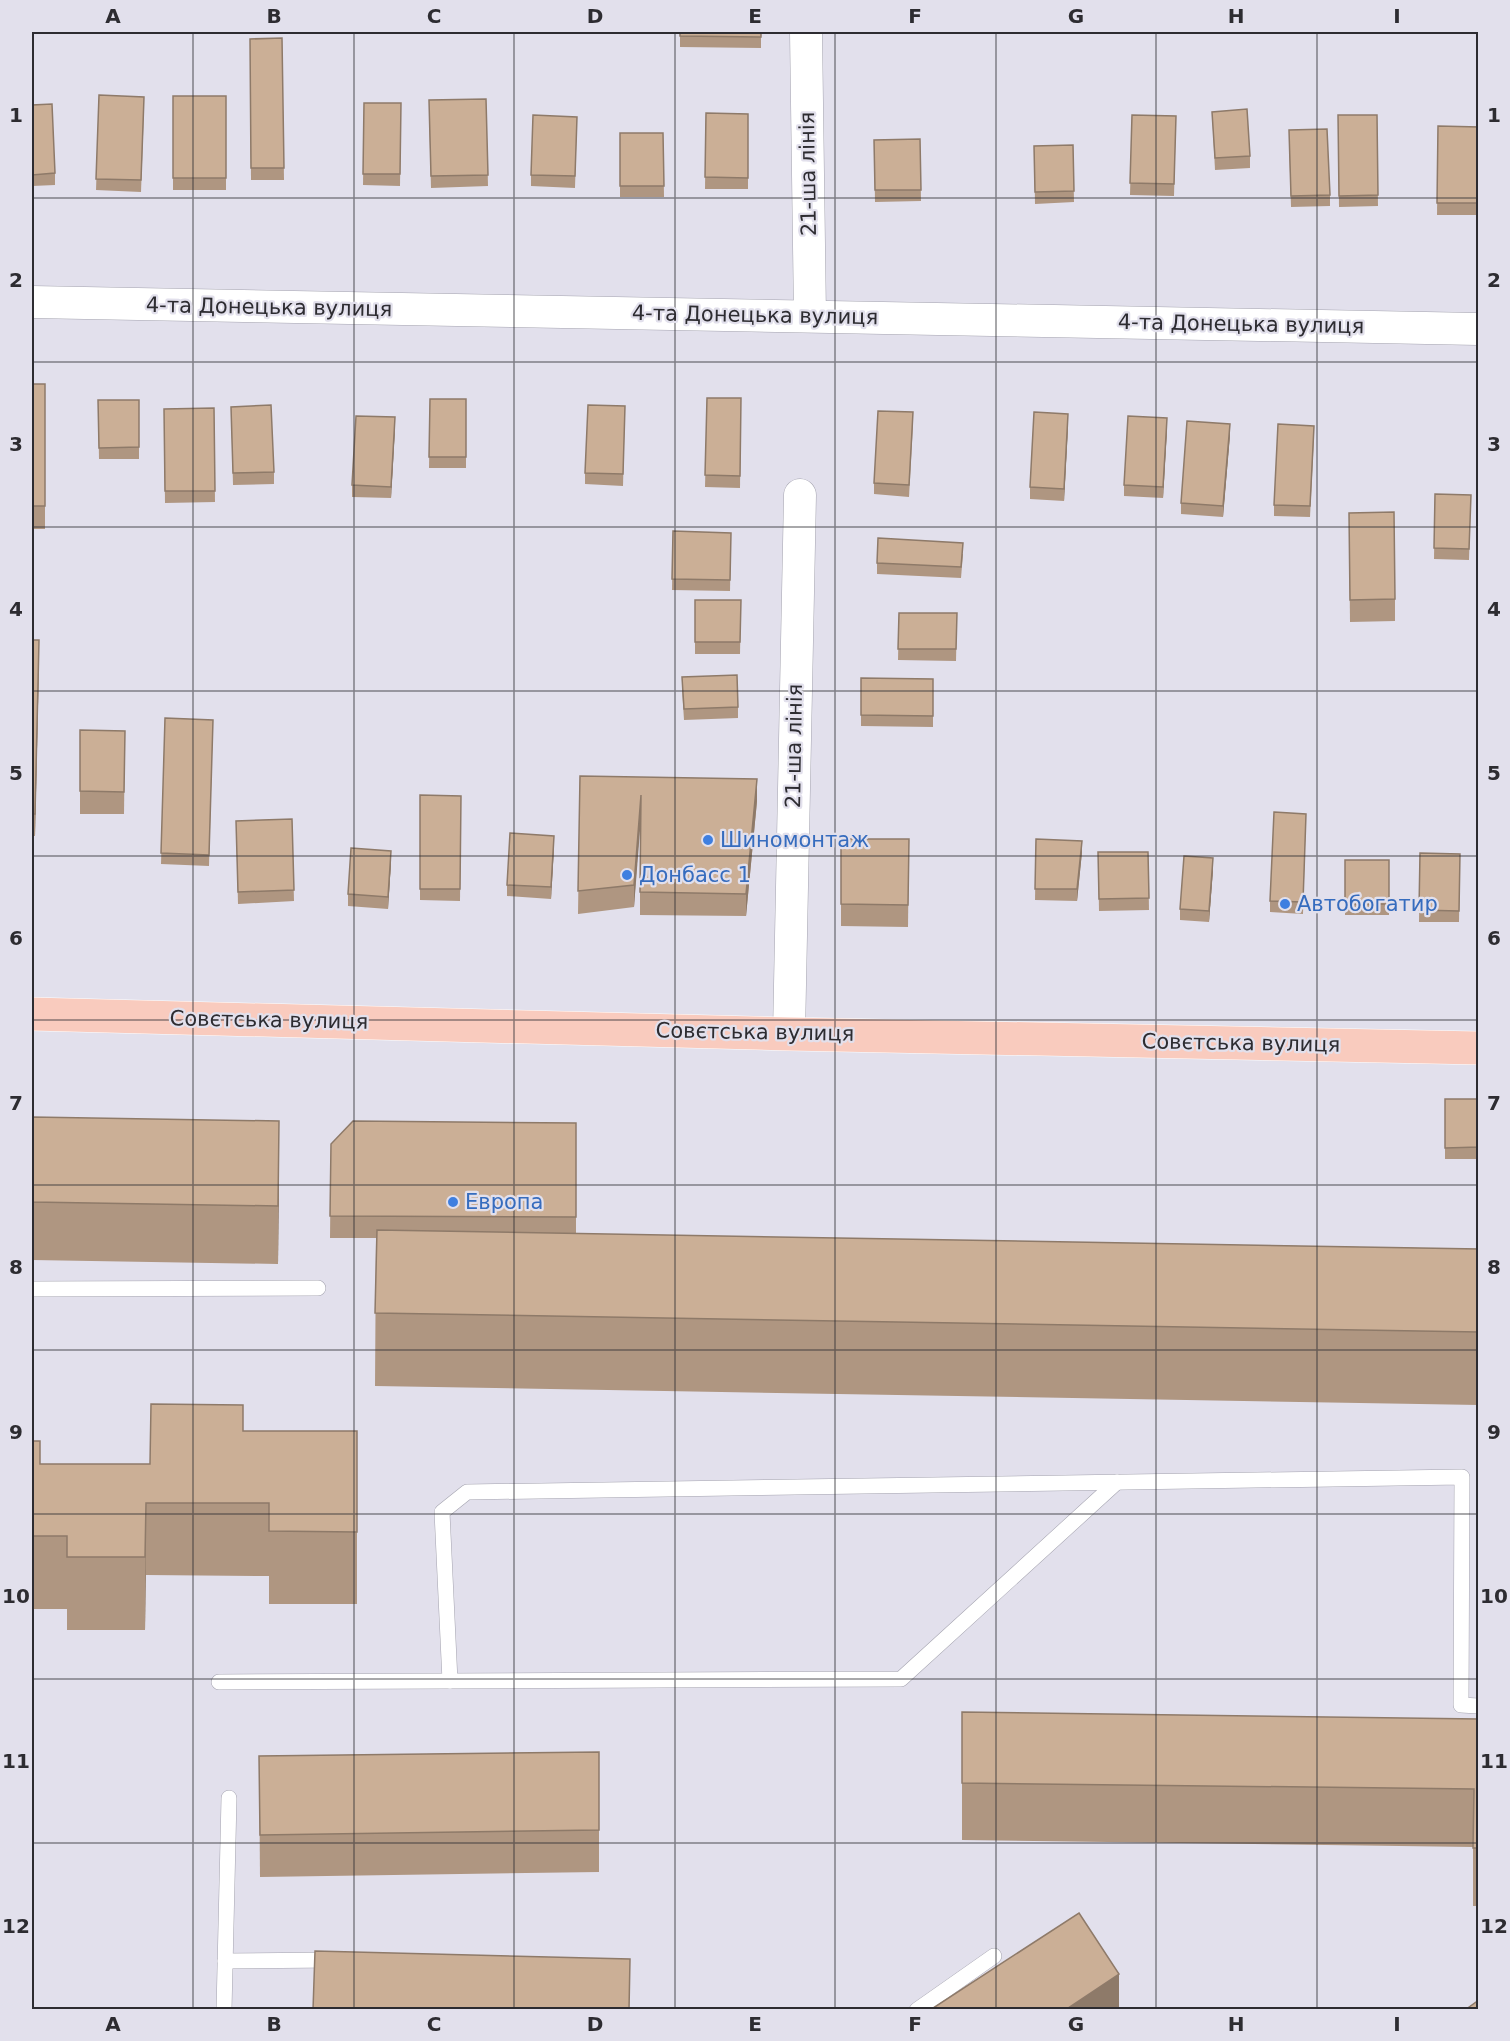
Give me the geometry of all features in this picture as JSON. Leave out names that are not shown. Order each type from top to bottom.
[{"type":"main road","name":"Совєтська вулиця","points":[[32,1014],[789,1034],[1479,1048]]},
{"type":"street","name":"21-ша лінія","points":[[806,32],[810,316]]},
{"type":"street","name":"4-та Донецька вулиця","points":[[32,302],[1479,329]]},
{"type":"street","name":"21-ша лінія","points":[[789,1034],[800,495]]},
{"type":"lane","points":[[32,1289],[318,1288]]},
{"type":"lane","points":[[450,1681],[442,1512],[467,1492],[1462,1477],[1461,1705],[1479,1706]]},
{"type":"lane","points":[[219,1682],[901,1678],[1117,1482]]},
{"type":"lane","points":[[224,2010],[229,1798]]},
{"type":"lane","points":[[917,2010],[994,1956]]},
{"type":"lane","points":[[225,1961],[353,1960]]},
{"type":"building","points":[[680,32],[761,32],[761,37],[680,36]]},
{"type":"building","points":[[282,38],[284,168],[251,168],[250,39]]},
{"type":"building","points":[[99,95],[144,97],[141,180],[96,179]]},
{"type":"building","points":[[173,96],[226,96],[226,178],[173,178]]},
{"type":"building","points":[[486,99],[488,175],[431,176],[429,100]]},
{"type":"building","points":[[364,103],[401,103],[400,174],[363,174]]},
{"type":"building","points":[[52,104],[55,173],[32,175],[32,105]]},
{"type":"building","points":[[1247,109],[1250,156],[1215,158],[1212,112]]},
{"type":"building","points":[[706,113],[748,114],[748,178],[705,177]]},
{"type":"building","points":[[533,115],[577,117],[575,176],[531,175]]},
{"type":"building","points":[[1132,115],[1176,116],[1174,184],[1130,183]]},
{"type":"building","points":[[1338,115],[1377,115],[1378,195],[1339,196]]},
{"type":"building","points":[[1438,126],[1479,127],[1479,203],[1437,203]]},
{"type":"building","points":[[1327,129],[1330,195],[1291,196],[1289,130]]},
{"type":"building","points":[[620,133],[663,133],[664,186],[620,186]]},
{"type":"building","points":[[920,139],[921,190],[875,190],[874,140]]},
{"type":"building","points":[[1073,145],[1074,191],[1035,192],[1034,146]]},
{"type":"building","points":[[32,384],[45,384],[45,506],[32,506]]},
{"type":"building","points":[[707,398],[741,398],[740,476],[705,475]]},
{"type":"building","points":[[430,399],[466,399],[466,457],[429,457]]},
{"type":"building","points":[[98,400],[139,400],[139,447],[99,448]]},
{"type":"building","points":[[271,405],[274,472],[233,473],[231,407]]},
{"type":"building","points":[[588,405],[625,406],[623,474],[585,473]]},
{"type":"building","points":[[214,408],[215,491],[165,491],[164,409]]},
{"type":"building","points":[[878,411],[913,412],[909,485],[874,483]]},
{"type":"building","points":[[1034,412],[1068,414],[1064,489],[1030,487]]},
{"type":"building","points":[[356,416],[395,417],[391,487],[352,485]]},
{"type":"building","points":[[1128,416],[1167,418],[1163,487],[1124,485]]},
{"type":"building","points":[[1187,421],[1230,424],[1223,506],[1181,503]]},
{"type":"building","points":[[1278,424],[1314,426],[1310,506],[1274,505]]},
{"type":"building","points":[[1435,494],[1471,495],[1469,549],[1434,548]]},
{"type":"building","points":[[1394,512],[1395,599],[1350,600],[1349,513]]},
{"type":"building","points":[[673,531],[731,533],[730,580],[672,579]]},
{"type":"building","points":[[878,538],[963,543],[961,567],[877,563]]},
{"type":"building","points":[[695,600],[741,600],[740,642],[695,642]]},
{"type":"building","points":[[899,613],[957,613],[956,649],[898,649]]},
{"type":"building","points":[[32,640],[39,640],[35,814],[32,814]]},
{"type":"building","points":[[737,675],[738,707],[684,709],[682,677]]},
{"type":"building","points":[[861,678],[933,679],[933,716],[861,715]]},
{"type":"building","points":[[165,718],[213,720],[209,855],[161,853]]},
{"type":"building","points":[[80,730],[125,731],[124,792],[80,791]]},
{"type":"building","points":[[580,776],[757,779],[746,894],[640,892],[641,795],[634,885],[578,891]]},
{"type":"building","points":[[420,795],[461,796],[460,889],[420,889]]},
{"type":"building","points":[[1274,812],[1306,814],[1303,902],[1270,901]]},
{"type":"building","points":[[292,819],[294,890],[238,892],[236,821]]},
{"type":"building","points":[[510,833],[554,836],[551,887],[507,885]]},
{"type":"building","points":[[841,839],[909,839],[908,905],[841,904]]},
{"type":"building","points":[[1036,839],[1082,841],[1077,889],[1035,889]]},
{"type":"building","points":[[351,848],[391,851],[388,897],[348,894]]},
{"type":"building","points":[[1098,852],[1148,852],[1149,898],[1099,899]]},
{"type":"building","points":[[1420,853],[1460,854],[1459,911],[1419,910]]},
{"type":"building","points":[[1184,856],[1213,858],[1209,911],[1180,909]]},
{"type":"building","points":[[1345,860],[1389,860],[1389,904],[1345,904]]},
{"type":"building","points":[[1445,1099],[1479,1099],[1479,1147],[1445,1148]]},
{"type":"building","points":[[32,1117],[279,1121],[278,1206],[32,1202]]},
{"type":"building","name":"Европа","points":[[353,1121],[576,1123],[576,1217],[330,1216],[331,1144]]},
{"type":"building","points":[[377,1230],[1479,1249],[1479,1332],[375,1313]]},
{"type":"building","points":[[151,1404],[243,1405],[243,1431],[357,1431],[357,1532],[269,1531],[269,1503],[146,1503],[145,1557],[67,1557],[67,1536],[32,1536],[32,1441],[40,1441],[40,1464],[150,1464]]},
{"type":"building","points":[[962,1712],[1479,1719],[1479,1848],[1473,1848],[1474,1789],[962,1783]]},
{"type":"building","points":[[599,1752],[599,1830],[260,1835],[259,1756]]},
{"type":"building","points":[[1079,1913],[1119,1974],[1065,2010],[930,2010]]},
{"type":"building","points":[[315,1951],[630,1959],[629,2010],[313,2010]]},
{"type":"building","points":[[1479,2000],[1479,2010],[1465,2010]]},
{"type":"place","name":"Шиномонтаж","points":[[708,840]]},
{"type":"place","name":"Донбасс 1","points":[[627,875]]},
{"type":"place","name":"Автобогатир","points":[[1285,904]]},
{"type":"place","name":"Европа","points":[[453,1202]]}]
